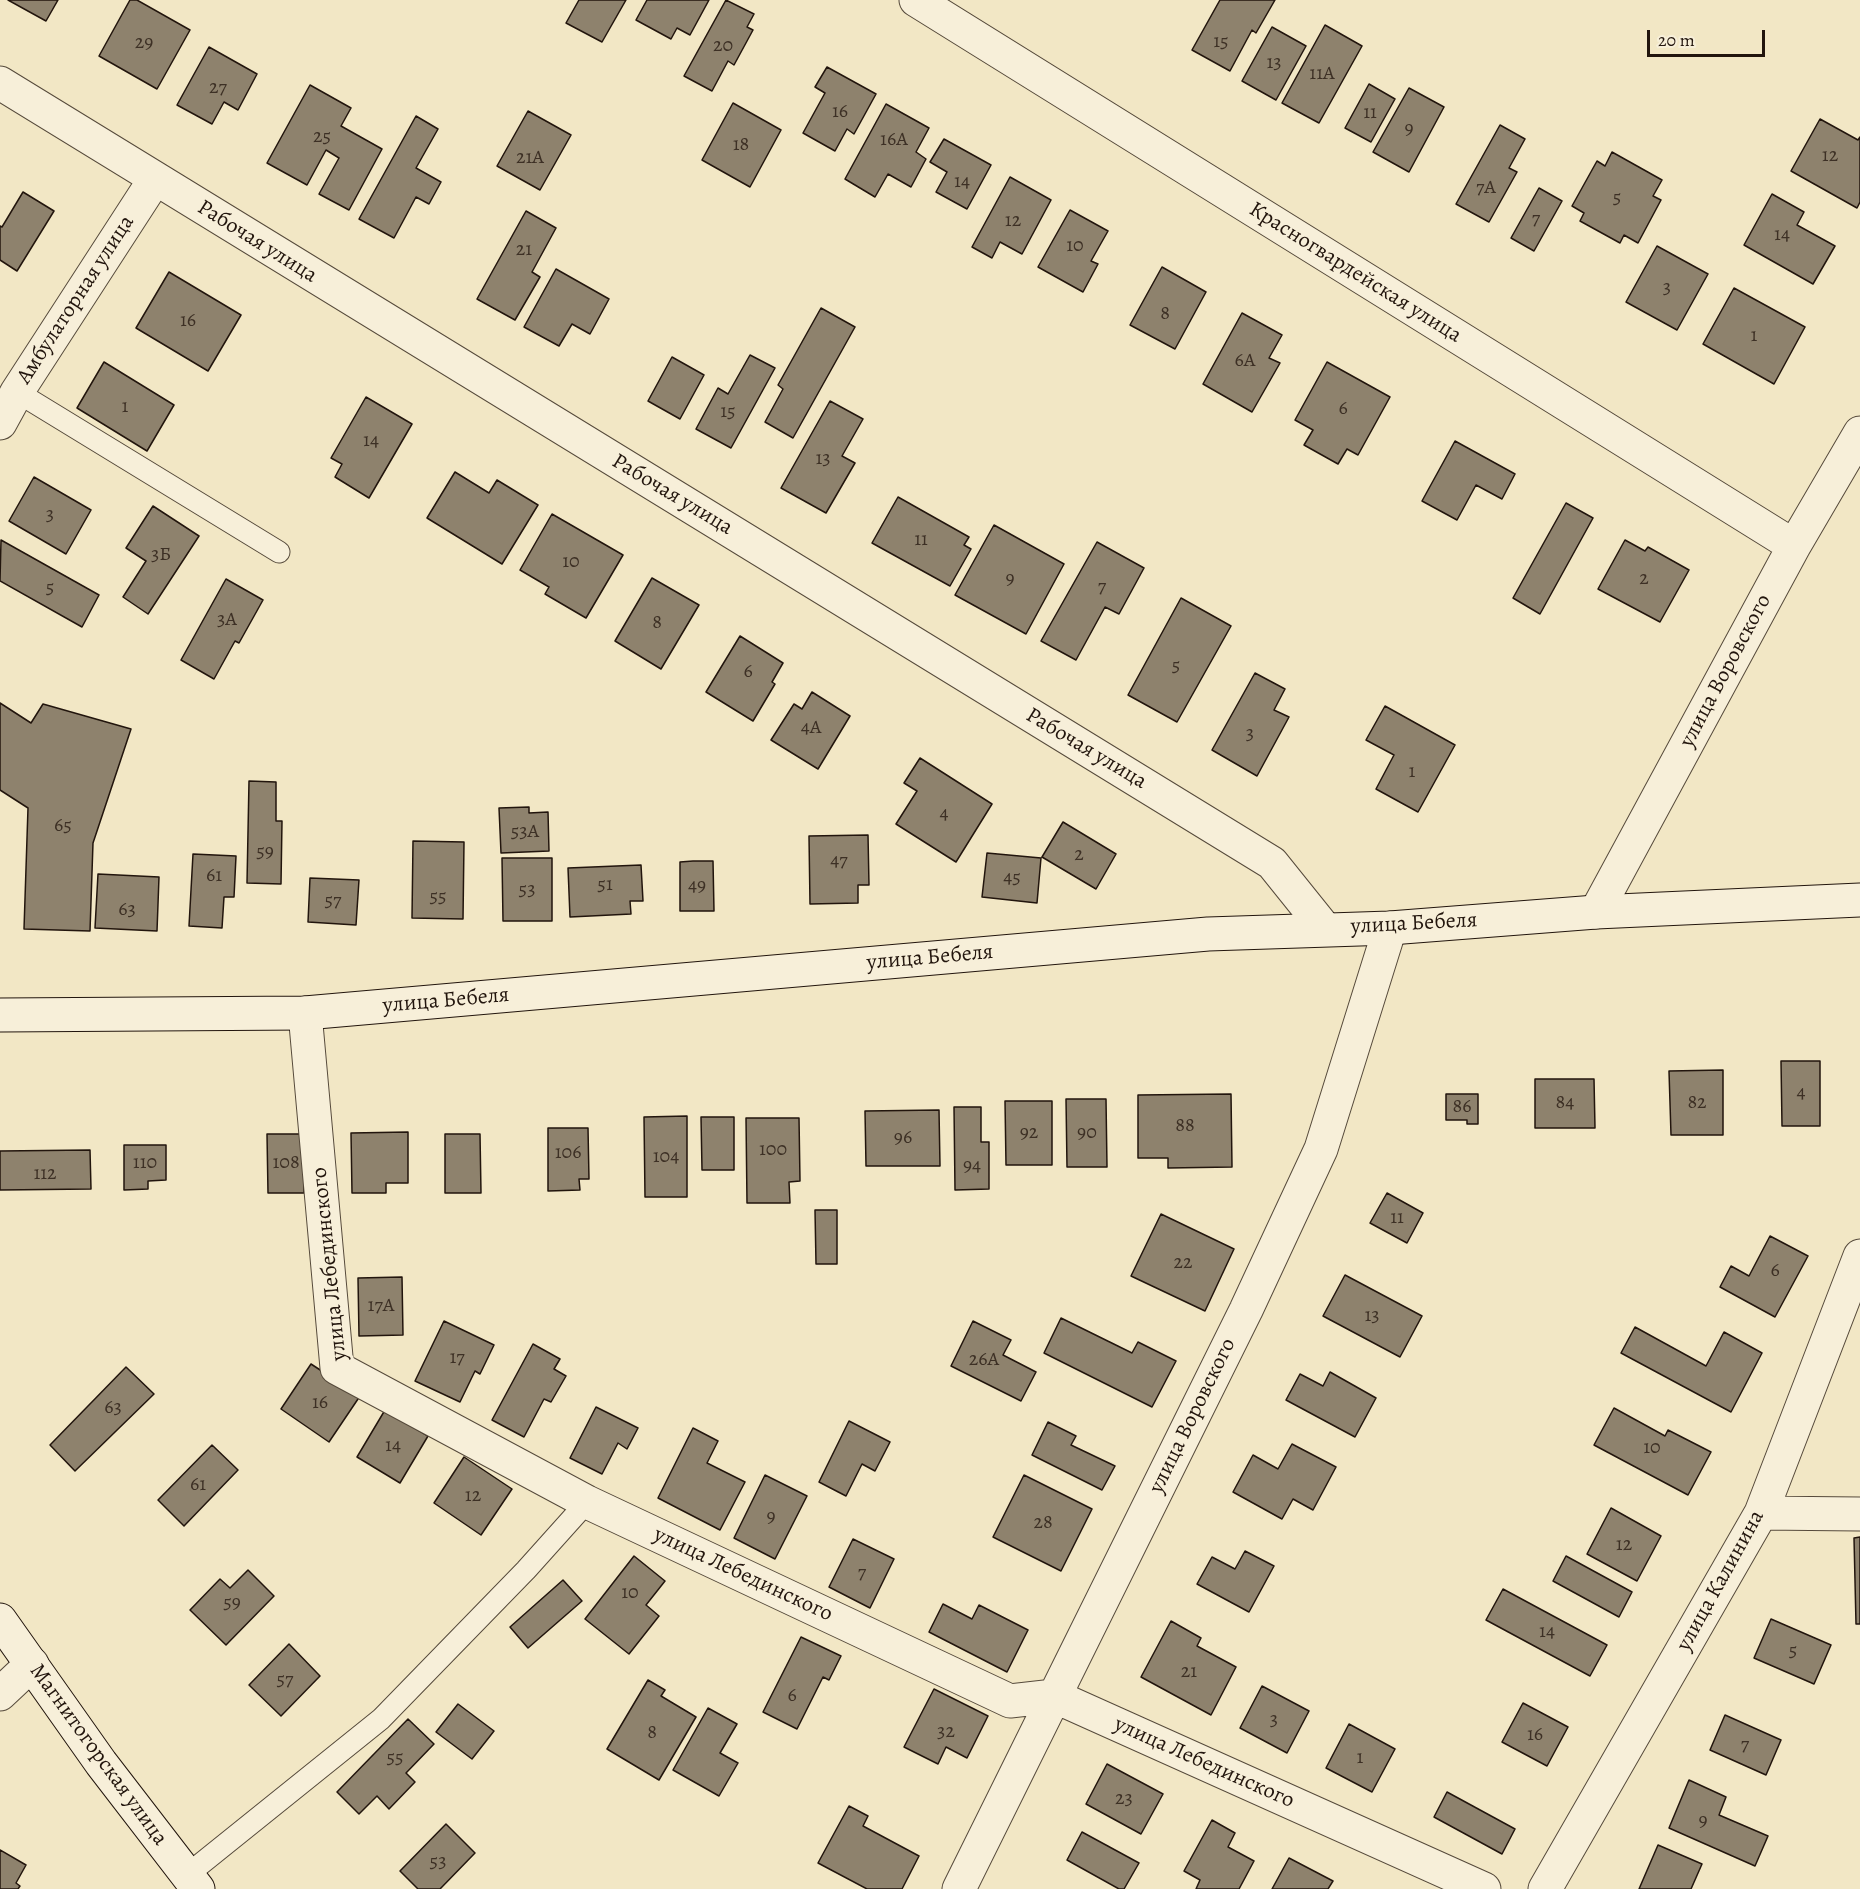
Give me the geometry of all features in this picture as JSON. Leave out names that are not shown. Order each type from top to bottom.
[{"type":"street","name":"Красногвардейская улица","points":[[915,0],[1794,546]]},
{"type":"street","name":"Рабочая улица","points":[[0,83],[1272,863],[1325,929]]},
{"type":"street","name":"Амбулаторная улица","points":[[0,423],[17,392],[155,179]]},
{"type":"street","name":"улица Воровского","points":[[1596,912],[1794,546],[1860,433]]},
{"type":"street","name":"улица Бебеля","points":[[0,1015],[305,1013],[1208,934],[1390,927],[1596,912],[1860,900]]},
{"type":"street","name":"улица Воровского","points":[[959,1889],[1241,1320],[1321,1149],[1390,927]]},
{"type":"street","name":"улица Лебединского","points":[[305,1013],[337,1368],[586,1502],[1010,1701],[1054,1696],[1485,1889]]},
{"type":"street","name":"улица Калинина","points":[[1545,1889],[1761,1513],[1860,1256]]},
{"type":"street","points":[[1761,1513],[1860,1514]]},
{"type":"street","name":"Магнитогорская улица","points":[[0,1620],[101,1763],[192,1882]]},
{"type":"street","points":[[0,1694],[32,1664]]},
{"type":"lane","points":[[17,392],[279,552]]},
{"type":"lane","points":[[192,1882],[381,1719],[526,1570],[586,1502]]},
{"type":"building","points":[[8,0],[58,0],[46,21]]},
{"type":"building","points":[[130,0],[137,0],[190,30],[157,89],[99,56]]},
{"type":"building","points":[[579,0],[626,0],[602,42],[566,23]]},
{"type":"building","points":[[647,0],[709,0],[690,35],[677,28],[671,39],[636,20]]},
{"type":"building","points":[[726,0],[754,14],[747,27],[753,30],[734,65],[728,61],[712,91],[684,76]]},
{"type":"building","points":[[1220,0],[1275,0],[1256,33],[1252,30],[1230,71],[1192,50]]},
{"type":"building","points":[[1325,25],[1362,46],[1319,123],[1282,103]]},
{"type":"building","points":[[1272,27],[1306,46],[1276,100],[1242,81]]},
{"type":"building","points":[[209,47],[257,74],[238,110],[224,102],[212,124],[177,105]]},
{"type":"building","points":[[827,67],[876,94],[854,134],[847,129],[835,151],[803,133],[825,93],[815,87]]},
{"type":"building","points":[[1369,84],[1395,99],[1371,142],[1345,128]]},
{"type":"building","points":[[310,85],[351,108],[341,126],[382,149],[349,210],[319,194],[339,158],[326,150],[307,185],[267,163]]},
{"type":"building","points":[[1409,88],[1444,107],[1409,172],[1373,152]]},
{"type":"building","points":[[733,103],[781,130],[750,187],[702,160]]},
{"type":"building","points":[[886,104],[929,128],[916,152],[926,159],[911,187],[888,174],[875,197],[845,179]]},
{"type":"building","points":[[528,111],[571,135],[540,190],[497,166]]},
{"type":"building","points":[[416,116],[438,129],[416,168],[441,182],[429,204],[416,197],[394,238],[359,219]]},
{"type":"building","points":[[1820,119],[1858,140],[1860,137],[1860,202],[1857,208],[1791,171]]},
{"type":"building","points":[[1500,125],[1525,139],[1509,168],[1517,172],[1489,222],[1456,204]]},
{"type":"building","points":[[944,139],[991,165],[967,209],[936,192],[947,172],[930,162]]},
{"type":"building","points":[[1612,152],[1662,180],[1653,196],[1661,200],[1638,243],[1624,235],[1620,243],[1580,221],[1584,213],[1572,206],[1597,161],[1605,166]]},
{"type":"building","points":[[1010,177],[1051,200],[1022,254],[1000,242],[992,258],[972,247]]},
{"type":"building","points":[[1539,188],[1562,201],[1534,251],[1511,238]]},
{"type":"building","points":[[23,192],[54,211],[17,271],[0,260],[0,226],[2,227]]},
{"type":"building","points":[[1772,194],[1804,212],[1797,225],[1835,246],[1813,284],[1744,245]]},
{"type":"building","points":[[1070,210],[1108,231],[1091,261],[1098,264],[1083,292],[1038,267]]},
{"type":"building","points":[[526,211],[556,228],[532,272],[540,277],[515,320],[477,299]]},
{"type":"building","points":[[1657,246],[1708,274],[1677,330],[1626,302]]},
{"type":"building","points":[[1162,267],[1206,292],[1175,349],[1130,325]]},
{"type":"building","points":[[556,269],[609,299],[590,334],[572,324],[559,346],[524,327]]},
{"type":"building","points":[[169,272],[241,315],[208,371],[136,328]]},
{"type":"building","points":[[1734,288],[1805,327],[1774,384],[1703,344]]},
{"type":"building","points":[[821,308],[855,327],[793,438],[765,422],[783,389],[778,385]]},
{"type":"building","points":[[1242,313],[1282,335],[1269,358],[1280,363],[1252,412],[1203,384]]},
{"type":"building","points":[[750,355],[775,368],[731,448],[696,429],[718,388],[728,394]]},
{"type":"building","points":[[672,357],[704,375],[680,419],[648,401]]},
{"type":"building","points":[[104,362],[174,405],[147,451],[77,408]]},
{"type":"building","points":[[1327,362],[1390,397],[1358,455],[1347,449],[1338,464],[1304,445],[1313,430],[1295,420]]},
{"type":"building","points":[[366,397],[412,424],[369,498],[335,477],[342,464],[331,458]]},
{"type":"building","points":[[830,401],[863,419],[842,456],[855,463],[826,513],[781,488]]},
{"type":"building","points":[[1455,441],[1515,474],[1502,499],[1476,485],[1457,520],[1422,501]]},
{"type":"building","points":[[455,472],[489,493],[497,480],[538,505],[502,564],[427,518]]},
{"type":"building","points":[[34,477],[91,510],[66,554],[9,521]]},
{"type":"building","points":[[898,497],[969,537],[964,545],[971,549],[950,586],[872,543]]},
{"type":"building","points":[[1566,503],[1593,518],[1540,614],[1513,598]]},
{"type":"building","points":[[153,506],[199,536],[148,614],[123,597],[146,561],[126,548]]},
{"type":"building","points":[[552,514],[623,555],[586,618],[545,594],[549,587],[520,570]]},
{"type":"building","points":[[994,525],[1064,564],[1026,634],[955,595]]},
{"type":"building","points":[[1,540],[99,595],[82,627],[0,581]]},
{"type":"building","points":[[1625,540],[1645,551],[1648,547],[1689,570],[1660,622],[1598,589]]},
{"type":"building","points":[[1097,542],[1144,568],[1119,614],[1105,607],[1076,660],[1041,641]]},
{"type":"building","points":[[652,578],[699,605],[661,669],[615,641]]},
{"type":"building","points":[[226,579],[263,600],[239,643],[235,641],[214,679],[181,660]]},
{"type":"building","points":[[1181,598],[1231,626],[1177,722],[1128,695]]},
{"type":"building","points":[[740,636],[783,663],[772,682],[775,684],[753,721],[706,692]]},
{"type":"building","points":[[1255,673],[1285,689],[1274,710],[1289,717],[1257,776],[1212,750]]},
{"type":"building","points":[[812,692],[850,716],[818,769],[771,740],[794,704],[802,709]]},
{"type":"building","points":[[0,703],[31,723],[43,704],[131,729],[93,843],[90,931],[24,929],[28,808],[0,790]]},
{"type":"building","points":[[1385,706],[1455,745],[1418,812],[1376,789],[1394,755],[1366,740]]},
{"type":"building","points":[[920,758],[992,804],[956,862],[896,824],[917,791],[904,783]]},
{"type":"building","points":[[249,781],[276,782],[276,821],[282,821],[281,884],[247,883]]},
{"type":"building","points":[[529,807],[529,813],[548,812],[549,851],[501,853],[499,808]]},
{"type":"building","points":[[1063,822],[1116,854],[1096,889],[1042,857]]},
{"type":"building","points":[[868,835],[869,885],[858,885],[858,903],[810,904],[809,836]]},
{"type":"building","points":[[413,841],[464,842],[463,919],[412,918]]},
{"type":"building","points":[[987,853],[1041,858],[1037,903],[982,897]]},
{"type":"building","points":[[193,854],[236,856],[234,897],[224,897],[222,928],[189,926]]},
{"type":"building","points":[[502,858],[552,858],[552,921],[503,921]]},
{"type":"building","points":[[713,861],[714,911],[680,911],[680,862]]},
{"type":"building","points":[[641,865],[643,901],[630,901],[631,914],[570,917],[568,868]]},
{"type":"building","points":[[98,874],[159,877],[157,931],[95,928]]},
{"type":"building","points":[[310,878],[359,880],[356,925],[308,922]]},
{"type":"building","points":[[1781,1061],[1820,1061],[1820,1126],[1782,1126]]},
{"type":"building","points":[[1723,1070],[1723,1135],[1671,1135],[1669,1071]]},
{"type":"building","points":[[1535,1079],[1594,1079],[1595,1128],[1535,1128]]},
{"type":"building","points":[[1231,1094],[1232,1167],[1168,1168],[1168,1158],[1138,1158],[1138,1095]]},
{"type":"building","points":[[1446,1094],[1478,1094],[1478,1124],[1467,1124],[1467,1120],[1446,1120]]},
{"type":"building","points":[[1066,1099],[1106,1099],[1107,1167],[1067,1167]]},
{"type":"building","points":[[1005,1101],[1052,1101],[1052,1165],[1006,1165]]},
{"type":"building","points":[[954,1107],[981,1107],[981,1142],[989,1142],[989,1189],[955,1190]]},
{"type":"building","points":[[939,1110],[940,1166],[866,1166],[865,1111]]},
{"type":"building","points":[[687,1116],[687,1197],[645,1197],[644,1117]]},
{"type":"building","points":[[701,1117],[734,1117],[734,1170],[702,1170]]},
{"type":"building","points":[[746,1118],[799,1118],[800,1181],[789,1182],[790,1203],[747,1203]]},
{"type":"building","points":[[548,1128],[588,1128],[589,1179],[579,1179],[580,1190],[548,1191]]},
{"type":"building","points":[[408,1132],[408,1183],[386,1183],[386,1193],[352,1193],[351,1133]]},
{"type":"building","points":[[267,1134],[303,1134],[304,1193],[268,1193]]},
{"type":"building","points":[[445,1134],[480,1134],[481,1193],[445,1193]]},
{"type":"building","points":[[124,1145],[166,1145],[166,1180],[148,1181],[148,1189],[124,1190]]},
{"type":"building","points":[[90,1150],[91,1189],[0,1190],[0,1151]]},
{"type":"building","points":[[1387,1193],[1423,1213],[1407,1243],[1370,1223]]},
{"type":"building","points":[[815,1210],[837,1210],[837,1264],[816,1264]]},
{"type":"building","points":[[1161,1214],[1234,1249],[1205,1311],[1131,1276]]},
{"type":"building","points":[[1770,1236],[1808,1256],[1775,1317],[1720,1287],[1731,1266],[1749,1276]]},
{"type":"building","points":[[1345,1275],[1422,1316],[1400,1357],[1323,1316]]},
{"type":"building","points":[[402,1277],[403,1335],[359,1336],[358,1278]]},
{"type":"building","points":[[1061,1318],[1132,1353],[1138,1342],[1176,1361],[1152,1407],[1044,1353]]},
{"type":"building","points":[[444,1321],[494,1345],[480,1374],[475,1371],[460,1402],[415,1381]]},
{"type":"building","points":[[973,1321],[1011,1340],[1003,1355],[1036,1372],[1021,1401],[951,1366]]},
{"type":"building","points":[[1635,1327],[1706,1366],[1724,1332],[1762,1353],[1731,1412],[1621,1353]]},
{"type":"building","points":[[533,1344],[560,1359],[554,1369],[566,1376],[551,1402],[544,1399],[524,1437],[492,1420]]},
{"type":"building","points":[[311,1364],[360,1396],[329,1442],[281,1409]]},
{"type":"building","points":[[126,1367],[154,1394],[75,1471],[50,1445]]},
{"type":"building","points":[[1330,1372],[1376,1398],[1355,1437],[1286,1400],[1300,1374],[1323,1386]]},
{"type":"building","points":[[596,1407],[638,1428],[627,1449],[618,1443],[602,1474],[570,1458]]},
{"type":"building","points":[[1614,1408],[1665,1436],[1668,1430],[1711,1452],[1688,1495],[1594,1445]]},
{"type":"building","points":[[385,1410],[428,1436],[400,1483],[357,1457]]},
{"type":"building","points":[[849,1421],[890,1442],[875,1471],[862,1464],[846,1496],[819,1482]]},
{"type":"building","points":[[1048,1422],[1076,1436],[1071,1445],[1115,1466],[1102,1490],[1032,1455]]},
{"type":"building","points":[[693,1428],[718,1441],[707,1463],[745,1482],[720,1530],[658,1498]]},
{"type":"building","points":[[1292,1444],[1336,1467],[1313,1510],[1293,1499],[1282,1519],[1233,1492],[1253,1455],[1278,1469]]},
{"type":"building","points":[[212,1445],[238,1470],[184,1526],[158,1500]]},
{"type":"building","points":[[464,1457],[512,1489],[481,1535],[434,1503]]},
{"type":"building","points":[[765,1475],[807,1496],[775,1559],[734,1538]]},
{"type":"building","points":[[1024,1475],[1092,1509],[1061,1571],[993,1537]]},
{"type":"building","points":[[1611,1508],[1661,1536],[1637,1581],[1587,1554]]},
{"type":"building","points":[[1860,1537],[1860,1624],[1856,1624],[1854,1538]]},
{"type":"building","points":[[853,1539],[894,1559],[870,1608],[829,1587]]},
{"type":"building","points":[[1245,1551],[1274,1566],[1249,1612],[1197,1584],[1212,1557],[1235,1569]]},
{"type":"building","points":[[634,1556],[665,1581],[646,1605],[659,1616],[629,1654],[585,1619]]},
{"type":"building","points":[[1566,1556],[1632,1592],[1619,1617],[1553,1581]]},
{"type":"building","points":[[248,1570],[274,1596],[226,1645],[190,1610],[220,1579],[230,1588]]},
{"type":"building","points":[[563,1580],[582,1601],[528,1648],[510,1627]]},
{"type":"building","points":[[1503,1589],[1607,1645],[1590,1676],[1486,1620]]},
{"type":"building","points":[[943,1604],[972,1619],[979,1605],[1028,1630],[1007,1672],[929,1632]]},
{"type":"building","points":[[1771,1619],[1831,1645],[1814,1684],[1754,1658]]},
{"type":"building","points":[[1171,1621],[1201,1638],[1197,1646],[1236,1667],[1211,1715],[1141,1677]]},
{"type":"building","points":[[801,1637],[841,1656],[829,1680],[823,1677],[797,1729],[763,1712]]},
{"type":"building","points":[[289,1644],[320,1676],[281,1716],[249,1685]]},
{"type":"building","points":[[648,1680],[665,1690],[661,1696],[696,1717],[659,1780],[607,1749]]},
{"type":"building","points":[[1262,1686],[1309,1711],[1287,1753],[1240,1728]]},
{"type":"building","points":[[934,1689],[988,1716],[967,1758],[946,1747],[938,1764],[904,1747]]},
{"type":"building","points":[[1523,1703],[1568,1727],[1547,1766],[1502,1742]]},
{"type":"building","points":[[458,1704],[494,1731],[472,1759],[436,1732]]},
{"type":"building","points":[[708,1708],[737,1724],[720,1753],[738,1763],[719,1796],[673,1770]]},
{"type":"building","points":[[1725,1715],[1781,1740],[1766,1775],[1710,1750]]},
{"type":"building","points":[[408,1719],[434,1744],[406,1773],[415,1782],[389,1809],[377,1796],[359,1814],[337,1792]]},
{"type":"building","points":[[1349,1724],[1395,1749],[1372,1792],[1326,1768]]},
{"type":"building","points":[[1107,1764],[1163,1794],[1141,1834],[1086,1804]]},
{"type":"building","points":[[1689,1780],[1726,1797],[1719,1815],[1768,1836],[1755,1866],[1669,1828]]},
{"type":"building","points":[[1447,1792],[1515,1829],[1502,1854],[1434,1817]]},
{"type":"building","points":[[849,1806],[868,1816],[863,1826],[919,1856],[902,1889],[867,1889],[818,1863]]},
{"type":"building","points":[[1212,1820],[1235,1833],[1228,1847],[1254,1861],[1239,1889],[1196,1889],[1200,1880],[1184,1871]]},
{"type":"building","points":[[446,1824],[475,1853],[440,1889],[418,1889],[400,1871]]},
{"type":"building","points":[[1082,1832],[1139,1863],[1124,1889],[1119,1889],[1067,1860]]},
{"type":"building","points":[[1658,1845],[1702,1864],[1691,1889],[1639,1889]]},
{"type":"building","points":[[0,1850],[26,1865],[16,1883],[20,1886],[18,1889],[0,1889]]},
{"type":"building","points":[[1289,1858],[1333,1881],[1328,1889],[1272,1889]]}]
